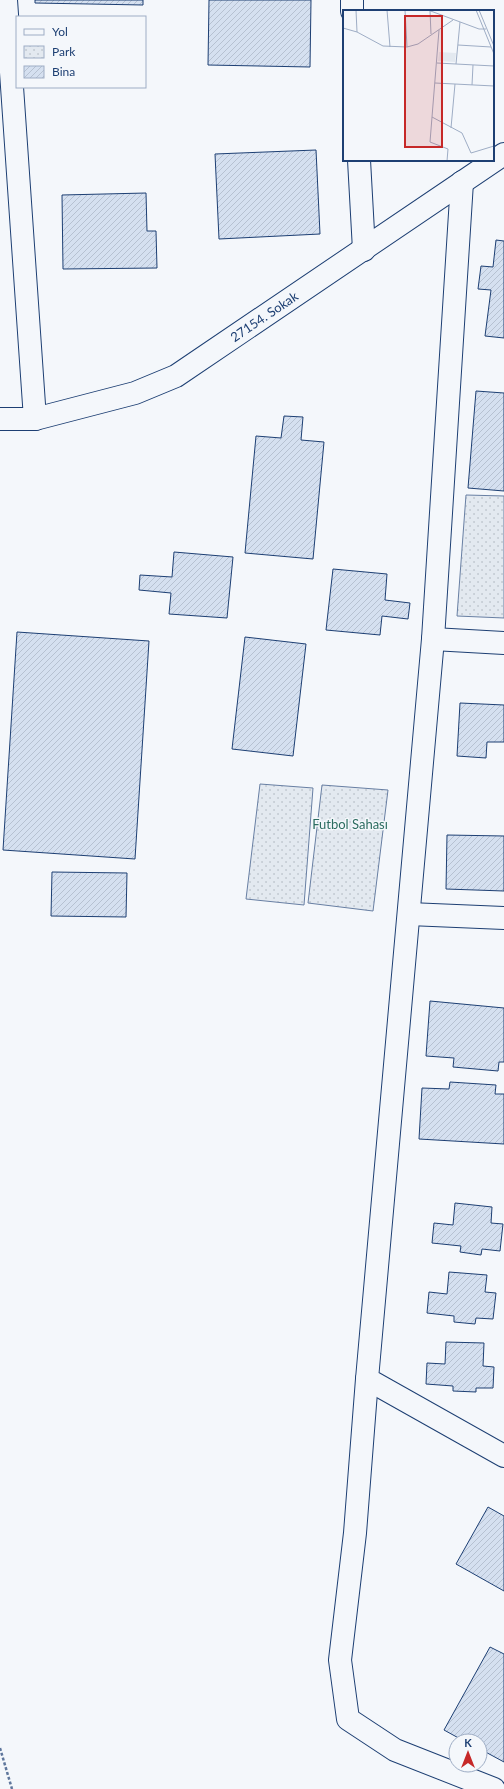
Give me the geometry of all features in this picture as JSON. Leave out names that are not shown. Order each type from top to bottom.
[{"type":"street","points":[[6,0],[35,419]]},
{"type":"street","name":"27154. Sokak","points":[[494,161],[504,154]]},
{"type":"street","points":[[359,161],[364,250]]},
{"type":"street","name":"27154. Sokak","points":[[0,419],[35,419],[135,393],[176,376],[494,161]]},
{"type":"street","points":[[462,182],[433,640],[367,1379],[355,1533],[340,1660],[348,1719],[395,1750],[494,1789]]},
{"type":"street","points":[[433,640],[504,643]]},
{"type":"street","points":[[409,914],[504,918]]},
{"type":"street","points":[[367,1379],[504,1456]]},
{"type":"path","points":[[0,1748],[12,1789]]},
{"type":"green space","points":[[466,495],[504,496],[504,618],[457,616]]},
{"type":"green space","name":"Futbol Sahası","points":[[260,784],[313,788],[304,905],[246,899]]},
{"type":"green space","name":"Futbol Sahası","points":[[322,785],[388,790],[373,911],[308,903]]},
{"type":"building","points":[[35,0],[143,0],[143,5],[35,3]]},
{"type":"building","points":[[209,0],[311,0],[310,67],[208,65]]},
{"type":"building","points":[[316,150],[320,234],[219,239],[215,154]]},
{"type":"building","points":[[146,193],[147,231],[156,231],[157,268],[63,269],[62,195]]},
{"type":"building","points":[[496,240],[504,241],[504,338],[485,336],[491,290],[478,289],[481,266],[493,267]]},
{"type":"building","points":[[476,391],[504,393],[504,491],[468,488]]},
{"type":"building","points":[[284,416],[303,417],[301,440],[324,442],[313,559],[245,553],[256,436],[281,438]]},
{"type":"building","points":[[174,552],[233,557],[227,618],[169,614],[171,593],[139,590],[140,575],[172,577]]},
{"type":"building","points":[[333,569],[387,574],[385,600],[410,603],[408,619],[382,616],[380,635],[326,630]]},
{"type":"building","points":[[17,632],[149,641],[135,859],[3,850]]},
{"type":"building","points":[[245,637],[306,644],[293,756],[232,749]]},
{"type":"building","points":[[460,703],[504,705],[504,742],[487,742],[486,758],[457,756]]},
{"type":"building","points":[[447,835],[504,836],[504,891],[446,889]]},
{"type":"building","points":[[52,872],[127,873],[126,917],[51,916]]},
{"type":"building","points":[[430,1001],[504,1008],[504,1062],[499,1062],[498,1071],[453,1067],[454,1058],[426,1056]]},
{"type":"building","points":[[450,1082],[496,1085],[495,1094],[504,1094],[504,1144],[419,1139],[422,1088],[449,1089]]},
{"type":"building","points":[[455,1203],[492,1207],[491,1223],[503,1224],[500,1251],[482,1249],[481,1255],[460,1252],[461,1246],[432,1243],[434,1223],[453,1225]]},
{"type":"building","points":[[449,1272],[487,1275],[485,1292],[496,1293],[493,1319],[476,1318],[475,1324],[454,1322],[454,1316],[427,1313],[429,1292],[447,1294]]},
{"type":"building","points":[[446,1342],[484,1343],[483,1366],[494,1367],[493,1388],[476,1388],[476,1392],[453,1391],[453,1386],[426,1384],[427,1363],[445,1364]]},
{"type":"building","points":[[488,1507],[504,1516],[504,1591],[456,1564]]},
{"type":"building","points":[[490,1647],[504,1654],[504,1762],[488,1753],[488,1733],[449,1733],[444,1730]]}]
